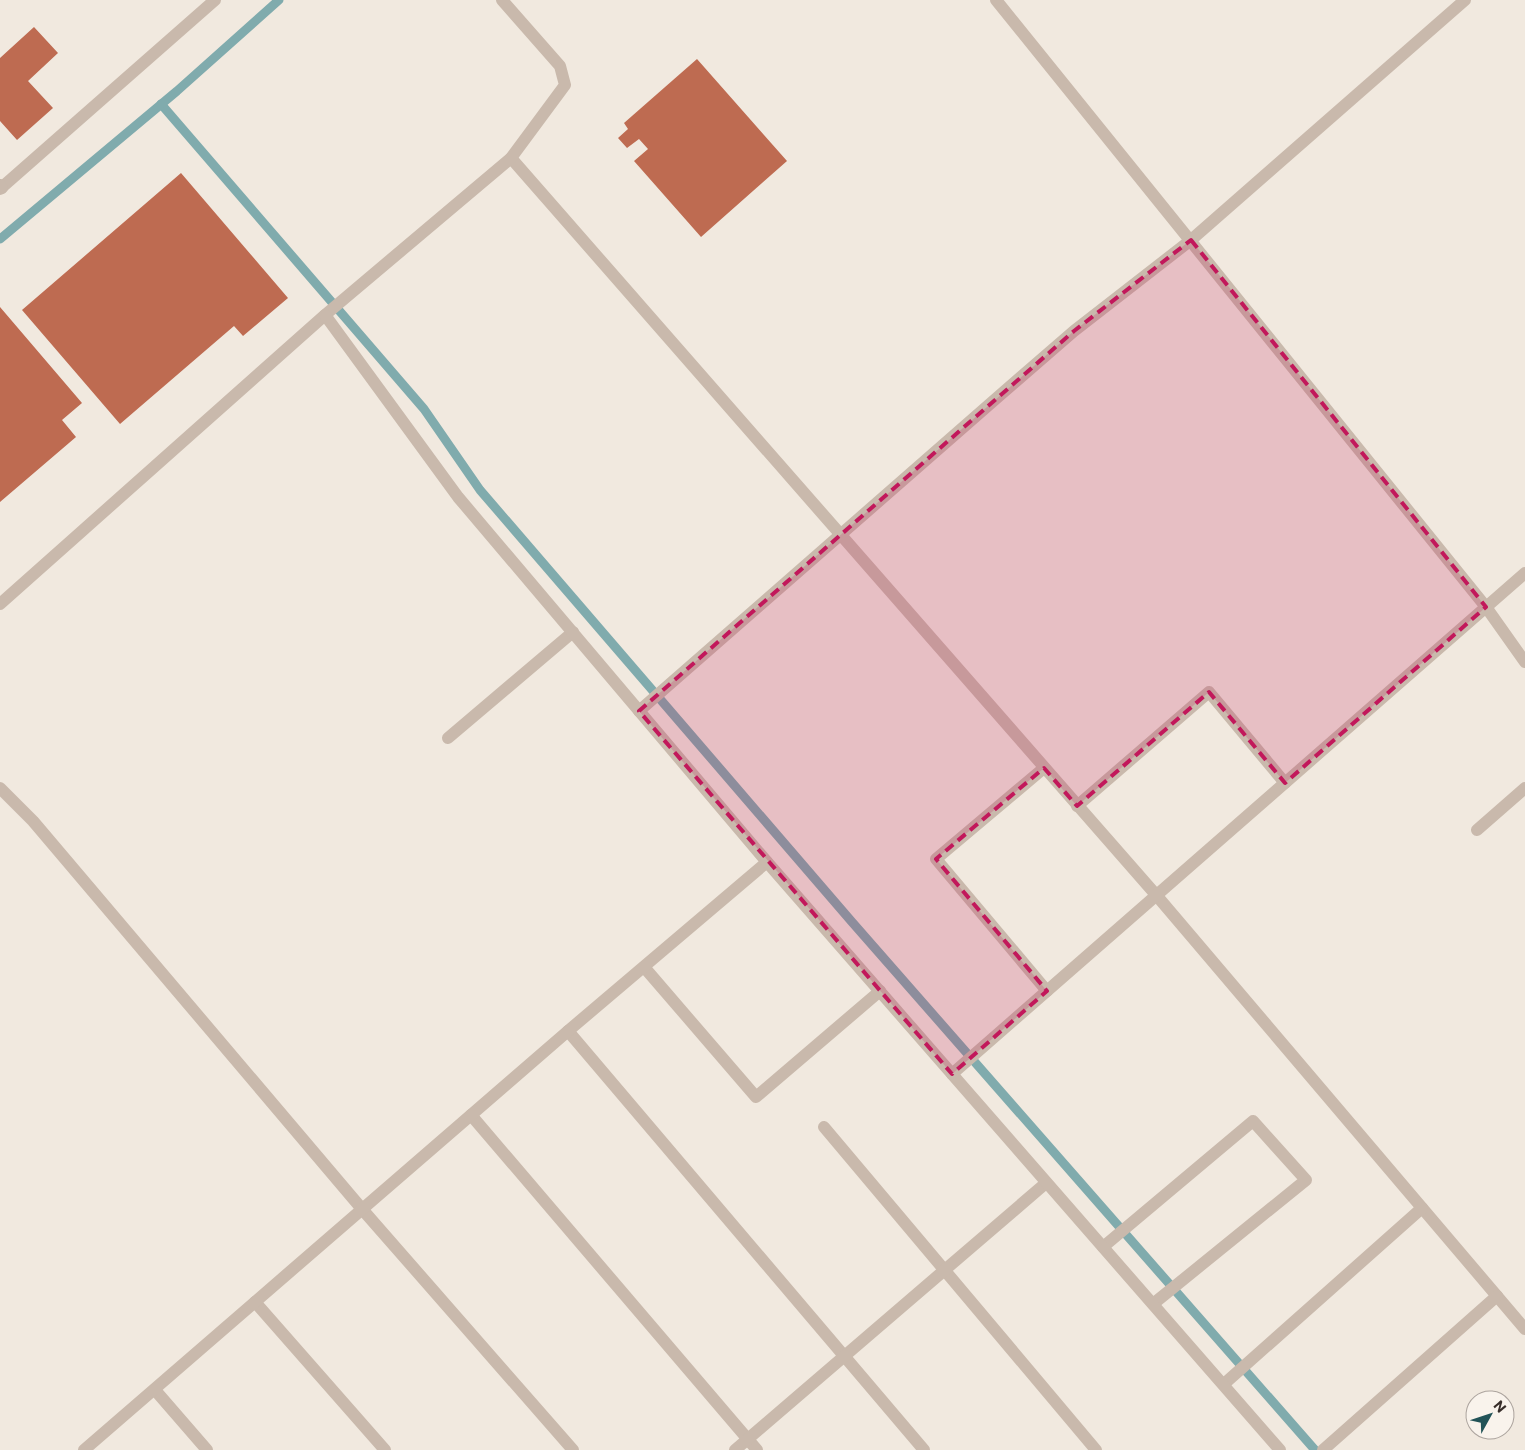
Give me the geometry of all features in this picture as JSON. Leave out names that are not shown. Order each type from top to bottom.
[{"type":"street","points":[[1,187],[216,0]]},
{"type":"street","points":[[0,604],[325,315],[511,158],[565,85],[560,66],[502,0]]},
{"type":"street","points":[[996,0],[1486,607],[1525,662]]},
{"type":"street","points":[[639,710],[841,536],[1074,331],[1191,240],[1465,0]]},
{"type":"street","points":[[511,158],[1157,896],[1525,1329]]},
{"type":"street","points":[[325,315],[458,497],[767,862],[1280,1450]]},
{"type":"street","points":[[952,1074],[1525,573]]},
{"type":"street","points":[[448,738],[573,632]]},
{"type":"street","points":[[1078,806],[1209,692],[1285,783]]},
{"type":"street","points":[[1044,768],[936,859],[1047,991]]},
{"type":"street","points":[[0,788],[39,828],[362,1209],[573,1450]]},
{"type":"street","points":[[1477,830],[1525,788]]},
{"type":"street","points":[[84,1450],[568,1031],[767,862]]},
{"type":"street","points":[[644,966],[756,1097],[880,991]]},
{"type":"street","points":[[568,1031],[842,1356],[924,1450]]},
{"type":"street","points":[[471,1115],[757,1450]]},
{"type":"street","points":[[1103,1247],[1253,1121],[1306,1180],[1153,1304]]},
{"type":"street","points":[[824,1128],[1096,1450]]},
{"type":"street","points":[[735,1450],[842,1356],[1046,1183]]},
{"type":"street","points":[[1224,1384],[1422,1208]]},
{"type":"street","points":[[1323,1450],[1497,1296]]},
{"type":"street","points":[[255,1302],[385,1450]]},
{"type":"street","points":[[154,1390],[207,1450]]},
{"type":"highlighted area","points":[[1191,240],[1486,607],[1285,783],[1209,692],[1077,806],[1044,768],[936,859],[1047,991],[952,1074],[639,711],[1074,331]]},
{"type":"building","points":[[34,27],[58,53],[28,81],[53,108],[17,140],[0,121],[0,58]]},
{"type":"building","points":[[697,59],[787,161],[701,237],[634,161],[648,149],[639,139],[627,148],[618,138],[628,129],[624,123]]},
{"type":"building","points":[[181,173],[288,298],[243,336],[234,326],[120,424],[22,310]]},
{"type":"building","points":[[0,307],[82,403],[62,420],[76,437],[0,502]]},
{"type":"waterway","points":[[0,239],[177,91],[279,0]]},
{"type":"waterway","points":[[161,104],[424,409],[480,490],[852,922],[1315,1450]]}]
